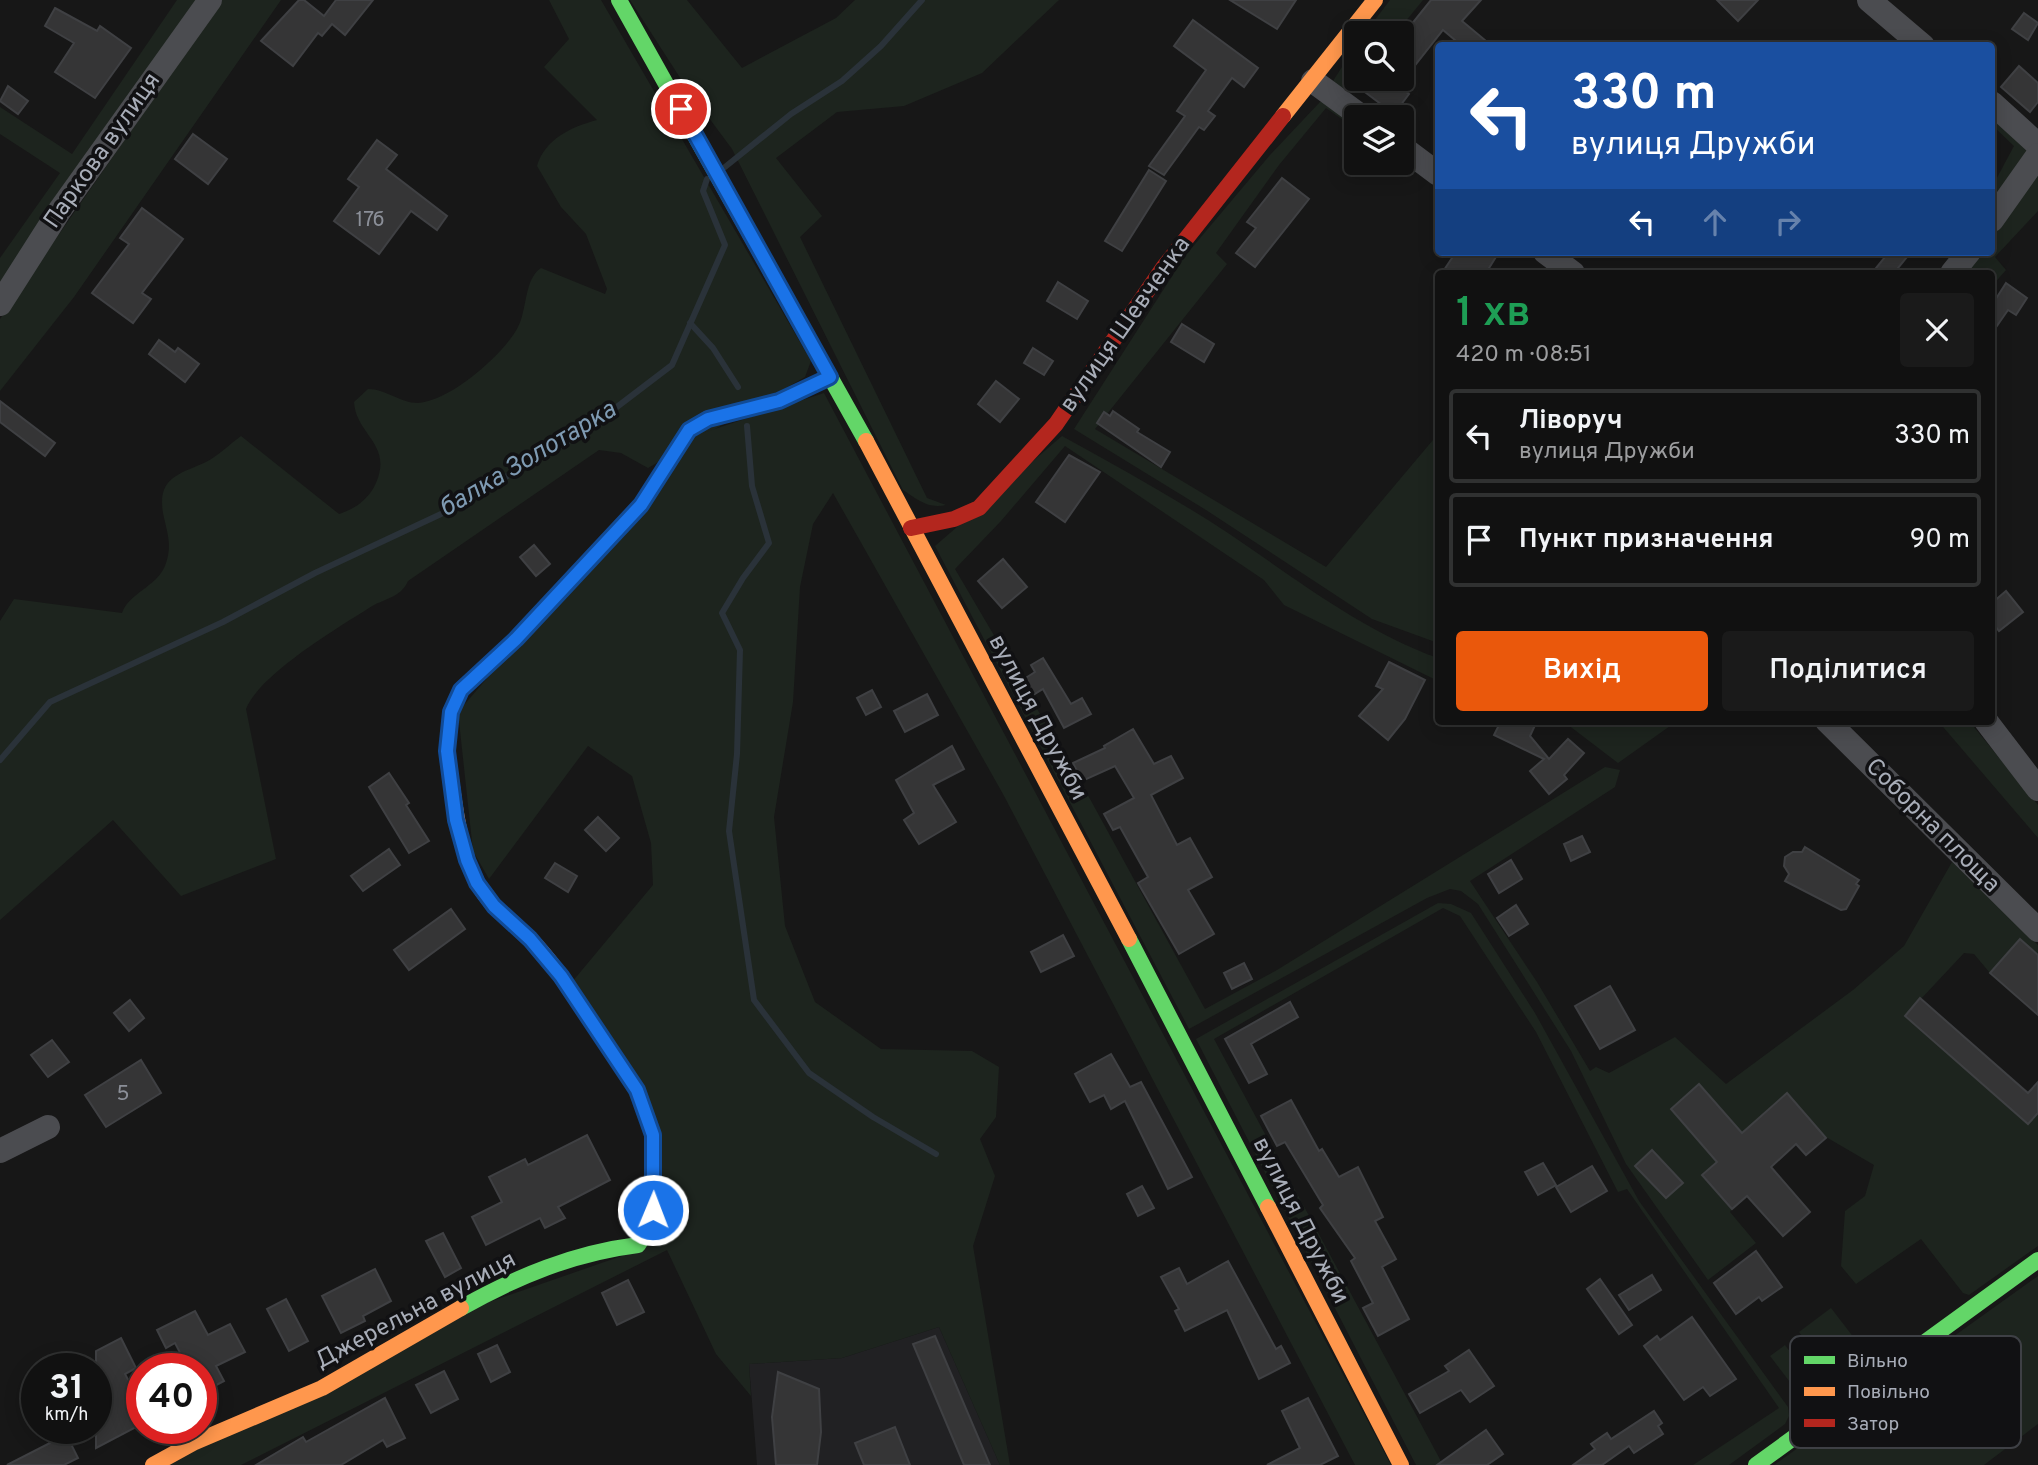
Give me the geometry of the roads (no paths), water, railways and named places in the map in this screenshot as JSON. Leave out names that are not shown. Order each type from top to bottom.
[{"type":"street","name":"Паркова вулиця","points":[[0,304],[60,210],[211,0]]},
{"type":"street","name":"вулиця Дружби","points":[[619,0],[734,203],[911,528],[1401,1465]]},
{"type":"street","name":"вулиця Шевченка","points":[[911,528],[963,518],[996,491],[1056,424],[1163,268],[1375,0]]},
{"type":"street","points":[[1869,0],[1918,42]]},
{"type":"street","points":[[1313,81],[1346,105]]},
{"type":"street","points":[[1995,106],[2038,145]]},
{"type":"street","points":[[1995,216],[2038,155]]},
{"type":"street","points":[[1414,156],[1435,172]]},
{"type":"street","points":[[1550,256],[1569,270]]},
{"type":"street","points":[[1954,270],[1966,256]]},
{"type":"street","name":"Джерельна вулиця","points":[[153,1465],[257,1414],[321,1388],[453,1311],[553,1264],[638,1245],[645,1238],[653,1210],[653,1135],[637,1090],[561,976],[530,939],[494,906],[477,883],[456,820],[447,751],[451,712],[461,690],[516,639],[641,505],[689,430],[708,419],[779,401],[830,377]]},
{"type":"street","name":"Соборна площа","points":[[1831,725],[2038,930]]},
{"type":"street","points":[[1989,725],[2038,789]]},
{"type":"street","points":[[0,1151],[48,1127]]},
{"type":"street","points":[[1933,1336],[2038,1260]]},
{"type":"street","points":[[1756,1465],[1790,1440]]},
{"type":"waterway","name":"балка Золотарка","points":[[725,167],[791,114],[842,81],[881,46],[922,0]]},
{"type":"waterway","name":"балка Золотарка","points":[[0,760],[50,702],[223,622],[315,573],[441,514],[584,432],[672,365],[725,245],[703,191],[707,179]]},
{"type":"waterway","points":[[690,323],[713,348],[738,387]]},
{"type":"waterway","points":[[747,426],[752,486],[769,543],[722,613],[740,650],[737,754],[729,831],[754,1000],[809,1073],[873,1117],[936,1154]]}]
